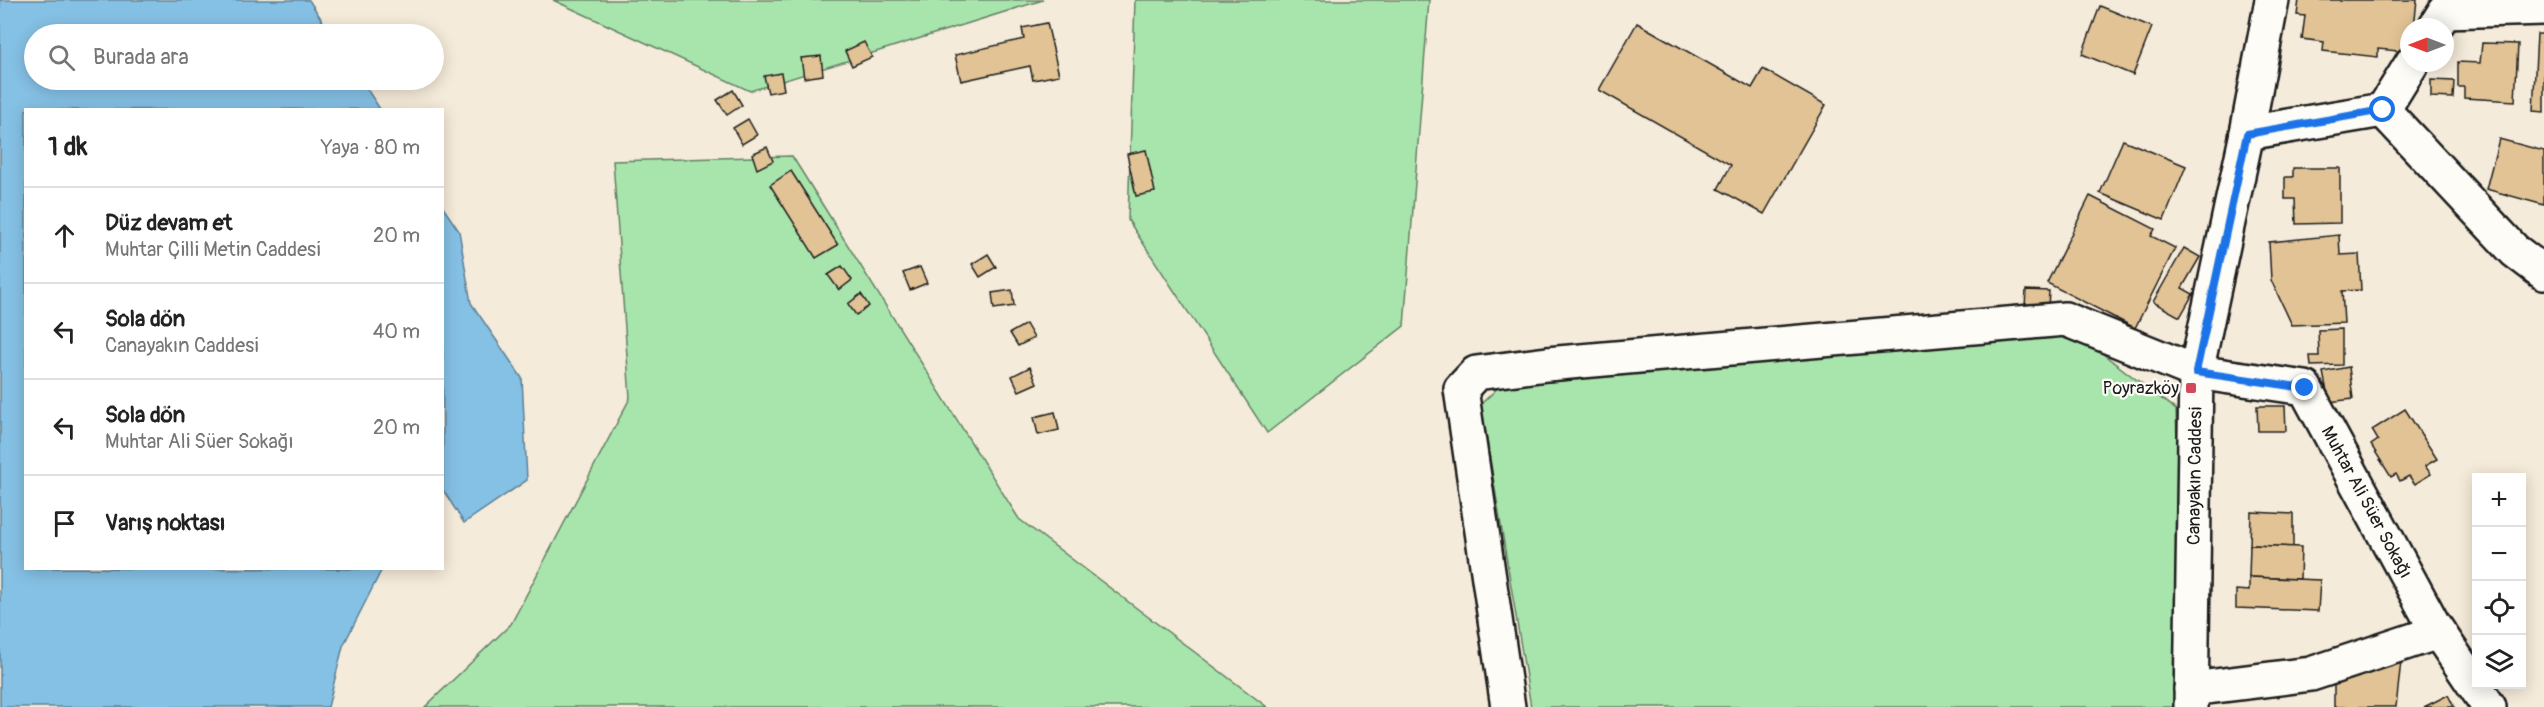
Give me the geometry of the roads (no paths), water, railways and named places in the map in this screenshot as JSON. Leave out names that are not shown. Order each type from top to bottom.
[{"type":"street","name":"Canayakın Caddesi","points":[[2191,698],[2196,372],[2247,134],[2272,0]]},
{"type":"street","points":[[2442,13],[2544,8]]},
{"type":"street","points":[[2247,134],[2383,110],[2406,72]]},
{"type":"street","points":[[2383,110],[2515,251],[2544,273]]},
{"type":"street","points":[[1508,707],[1461,389],[1476,373],[1547,364],[2066,319],[2196,372]]},
{"type":"street","name":"Muhtar Ali Süer Sokağı","points":[[2196,372],[2305,388],[2438,632],[2489,707]]},
{"type":"street","points":[[2191,698],[2311,674],[2438,632]]},
{"type":"water","points":[[0,0],[309,0],[325,24],[24,24],[24,90],[368,90],[379,108],[24,108],[24,570],[381,570],[343,646],[328,707],[0,707]]},
{"type":"water","points":[[444,209],[459,231],[471,303],[522,378],[527,480],[464,523],[444,492]]},
{"type":"place","name":"Poyrazköy","points":[[2191,388]]}]
